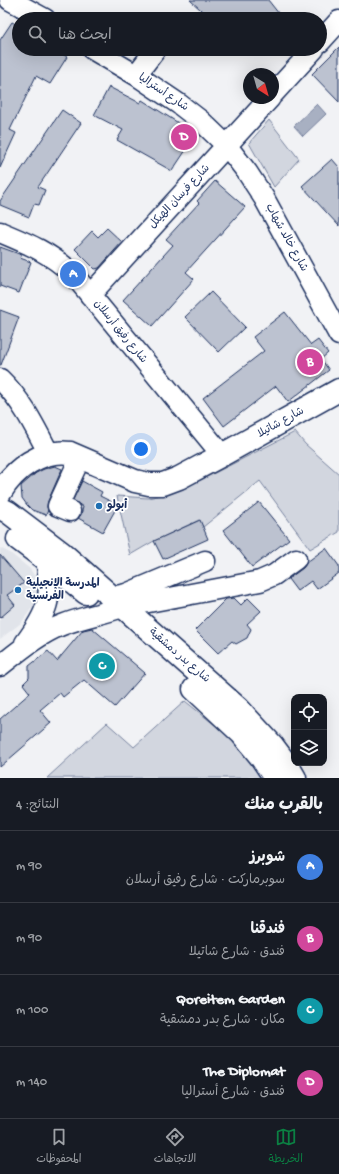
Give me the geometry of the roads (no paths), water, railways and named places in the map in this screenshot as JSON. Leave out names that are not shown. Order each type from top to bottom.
[{"type":"main road","name":"شارع شاتيلا","points":[[48,454],[60,452],[70,453],[135,481],[149,484],[163,484],[179,478],[339,390]]},
{"type":"main road","points":[[0,493],[5,484],[13,475],[35,459],[48,454]]},
{"type":"main road","points":[[0,508],[49,552]]},
{"type":"main road","points":[[0,526],[49,552]]},
{"type":"main road","name":"شارع بدر دمشقية","points":[[49,552],[90,596],[114,605],[130,630],[242,734],[260,756],[275,778]]},
{"type":"main road","name":"شارع بدر دمشقية","points":[[49,552],[239,709],[273,746],[295,778]]},
{"type":"street","points":[[10,0],[32,12]]},
{"type":"street","points":[[327,34],[339,21]]},
{"type":"street","name":"شارع أستراليا","points":[[104,56],[136,75],[190,112],[227,146]]},
{"type":"street","points":[[136,75],[151,56]]},
{"type":"street","points":[[279,87],[308,56]]},
{"type":"street","name":"شارع فرسان الهيكل","points":[[90,295],[265,104]]},
{"type":"street","name":"شارع خالد شهاب","points":[[227,146],[247,172],[264,198],[339,335]]},
{"type":"street","name":"شارع رفيق أرسلان","points":[[0,232],[34,247],[60,262],[73,274],[222,455]]},
{"type":"street","points":[[0,379],[10,388],[26,410],[48,454]]},
{"type":"street","points":[[70,511],[58,506],[80,458]]},
{"type":"street","points":[[20,650],[34,632],[46,609],[49,596],[49,552]]},
{"type":"street","points":[[0,666],[20,650],[61,625],[114,605],[260,581],[274,575],[296,559]]},
{"type":"street","points":[[114,605],[126,594],[205,561]]},
{"type":"water","points":[[317,104],[326,114],[303,136],[294,126]]},
{"type":"place","name":"The Diplomat","points":[[184,137]]},
{"type":"place","name":"شوبرز","points":[[73,274]]},
{"type":"place","name":"فندقنا","points":[[310,362]]},
{"type":"place","name":"أبولو","points":[[99,506]]},
{"type":"place","name":"المدرسة الإنجيلية الفرنسية","points":[[18,590]]},
{"type":"place","name":"Qoreitem Garden","points":[[102,666]]}]
